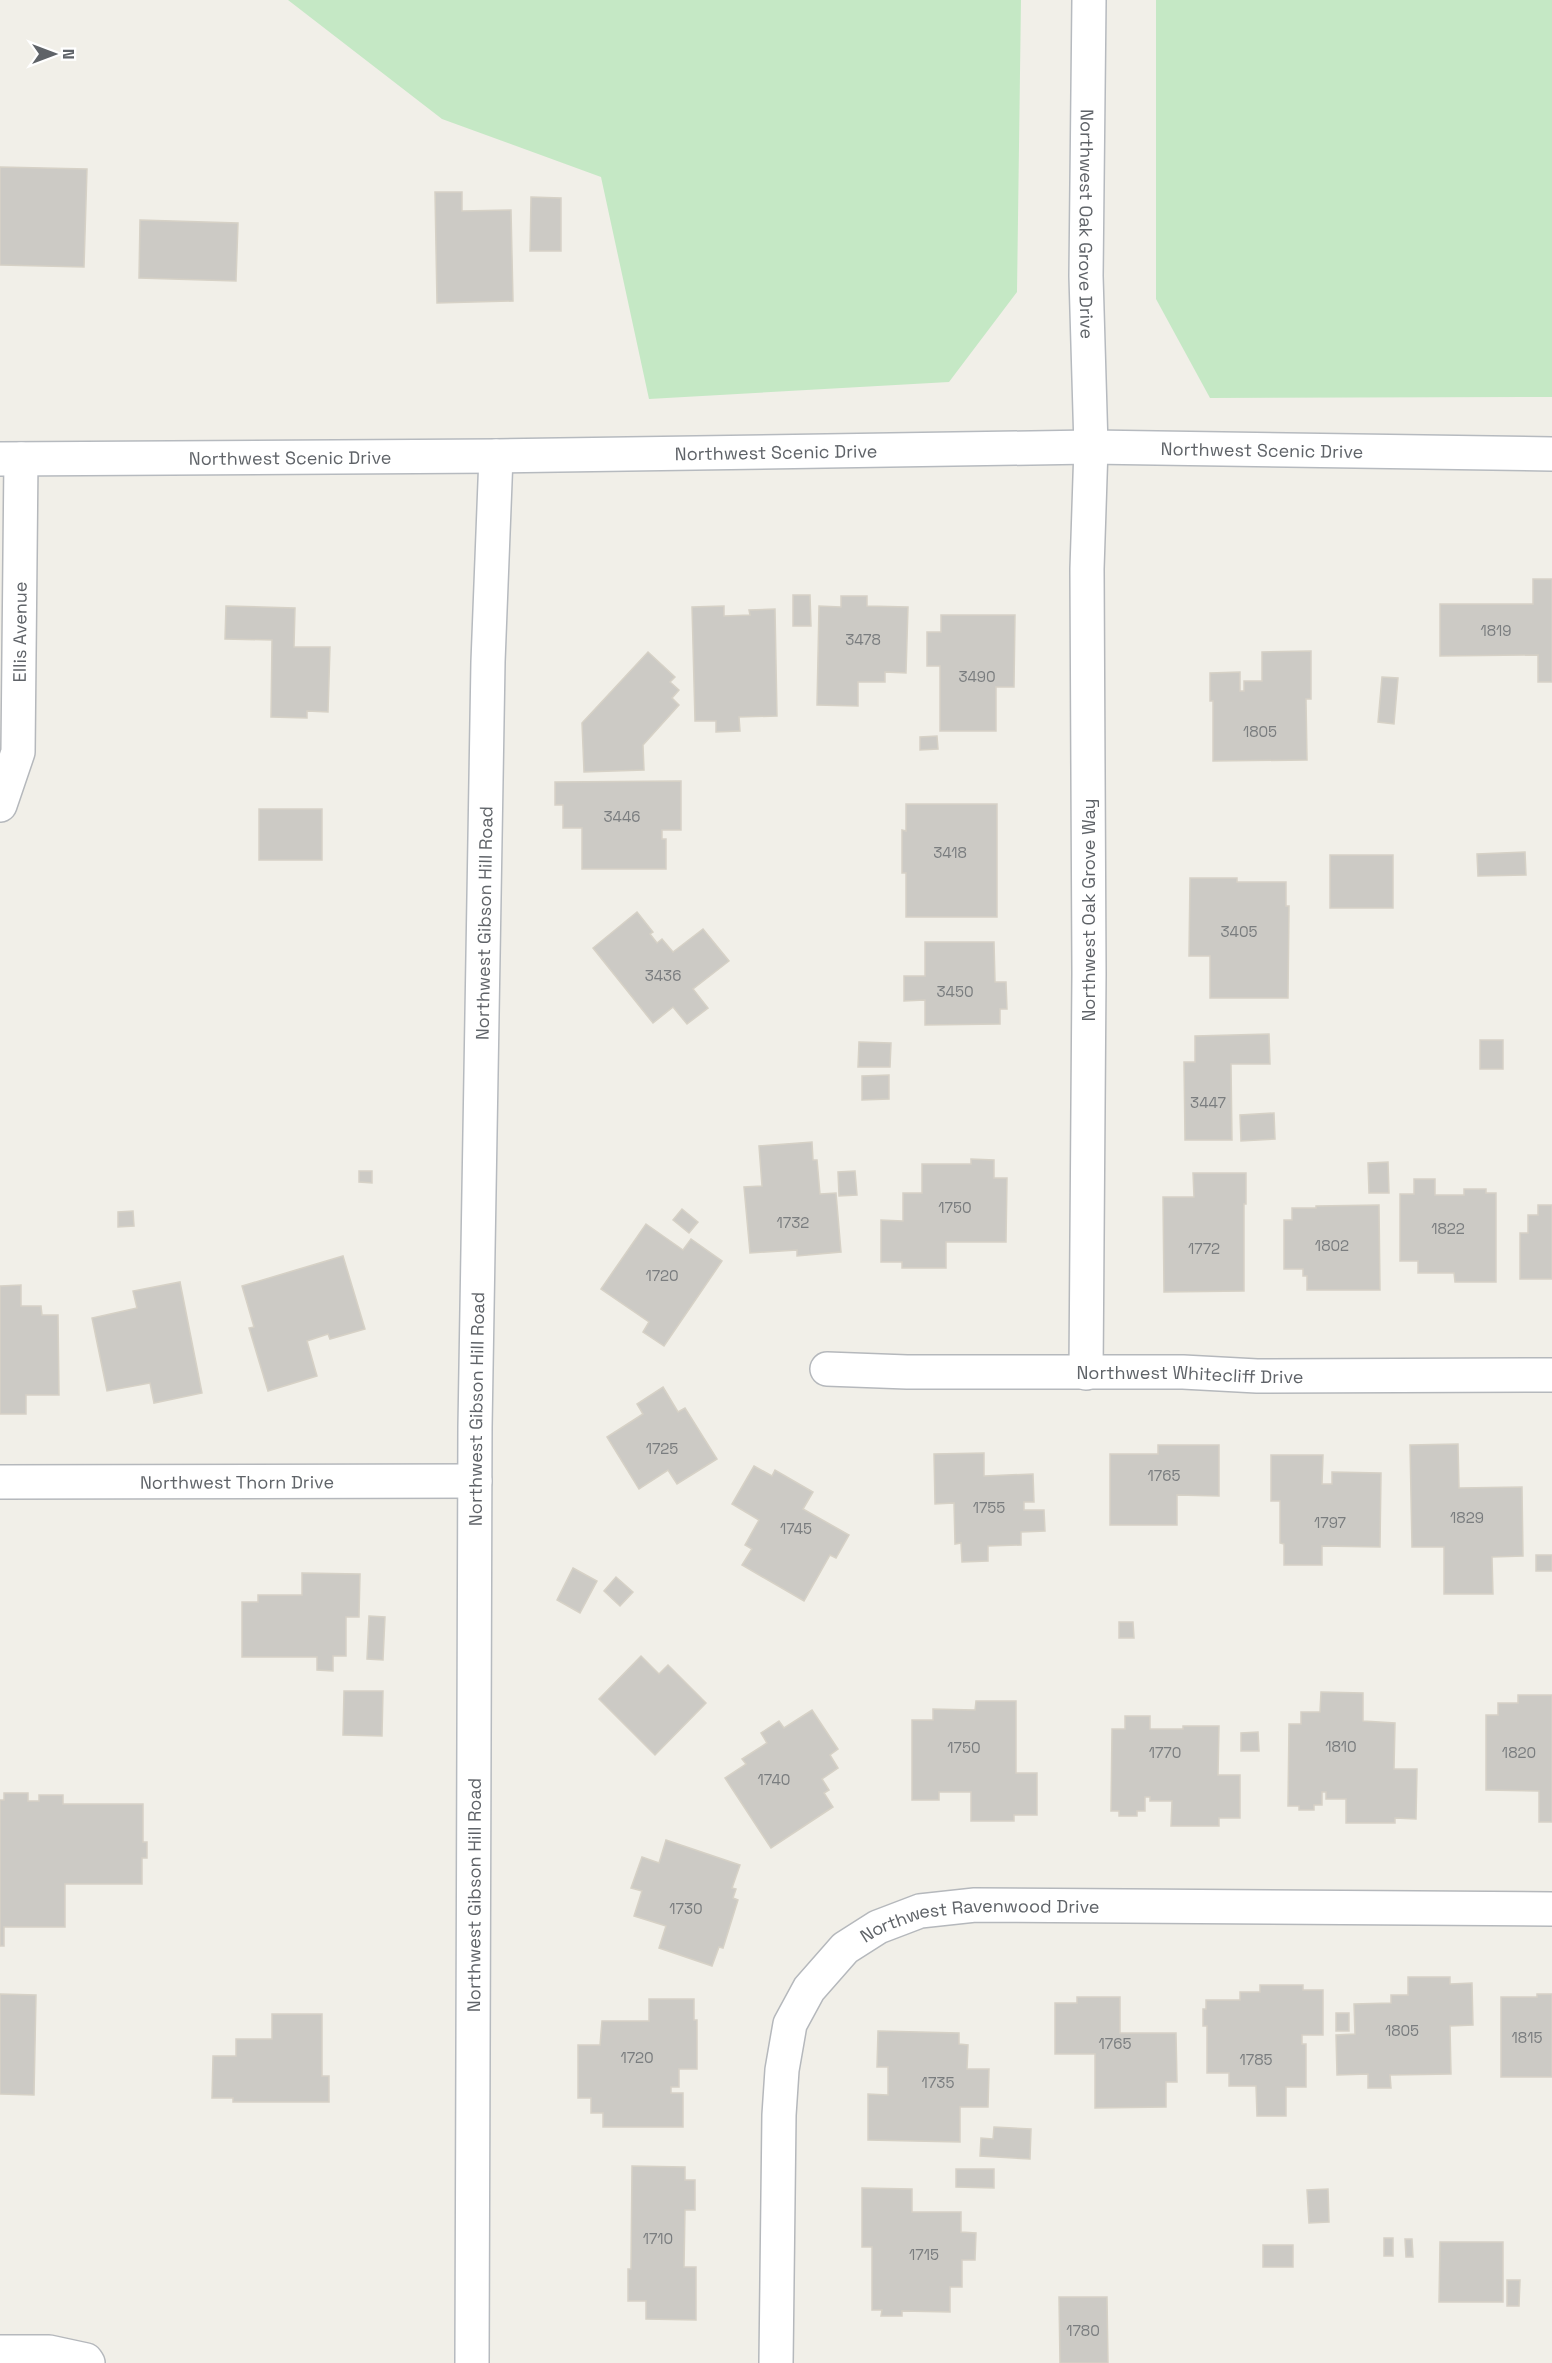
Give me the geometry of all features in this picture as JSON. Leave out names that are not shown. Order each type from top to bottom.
[{"type":"street","name":"Northwest Oak Grove Drive","points":[[1089,0],[1086,276],[1091,447]]},
{"type":"street","name":"Northwest Scenic Drive","points":[[11,459],[496,456],[1091,447],[1552,454]]},
{"type":"street","name":"Northwest Oak Grove Way","points":[[1086,1373],[1089,974],[1088,569],[1091,447]]},
{"type":"street","name":"Northwest Gibson Hill Road","points":[[472,2363],[475,1480],[488,662],[496,456]]},
{"type":"street","name":"Ellis Avenue","points":[[0,805],[18,752],[11,459]]},
{"type":"street","name":"Northwest Whitecliff Drive","points":[[827,1369],[907,1372],[1183,1372],[1257,1376],[1552,1375]]},
{"type":"street","name":"Northwest Thorn Drive","points":[[0,1482],[475,1480]]},
{"type":"street","name":"Northwest Ravenwood Drive","points":[[776,2363],[779,2115],[782,2070],[790,2024],[809,1989],[845,1948],[878,1927],[920,1911],[975,1905],[1552,1909]]},
{"type":"street","points":[[0,2352],[49,2352],[86,2360],[88,2363]]},
{"type":"green space","points":[[288,0],[1021,0],[1017,292],[949,382],[649,399],[601,177],[442,119]]},
{"type":"green space","points":[[1156,0],[1552,0],[1552,397],[1210,398],[1156,299]]},
{"type":"building","points":[[0,167],[87,169],[84,267],[0,265]]},
{"type":"building","points":[[435,192],[462,192],[462,211],[511,210],[513,301],[437,303]]},
{"type":"building","points":[[531,197],[561,198],[561,251],[530,251]]},
{"type":"building","points":[[140,220],[238,223],[236,281],[139,278]]},
{"type":"building","points":[[1533,579],[1552,579],[1552,682],[1538,682],[1538,655],[1440,656],[1440,604],[1533,604]]},
{"type":"building","points":[[793,595],[810,595],[811,626],[793,626]]},
{"type":"building","points":[[841,596],[867,596],[867,606],[908,607],[906,673],[885,672],[885,682],[858,682],[858,706],[817,705],[819,606],[841,607]]},
{"type":"building","points":[[226,606],[295,608],[294,647],[330,647],[328,712],[307,711],[307,718],[271,717],[272,640],[225,639]]},
{"type":"building","points":[[724,606],[724,616],[750,615],[749,610],[775,609],[777,716],[739,717],[740,731],[716,732],[716,721],[695,721],[692,607]]},
{"type":"building","points":[[941,615],[1015,615],[1014,687],[996,687],[996,731],[940,731],[940,666],[927,666],[927,632],[941,632]]},
{"type":"building","points":[[1311,651],[1311,699],[1306,699],[1307,760],[1213,761],[1213,701],[1210,701],[1210,673],[1240,672],[1240,691],[1244,691],[1244,681],[1262,681],[1262,652]]},
{"type":"building","points":[[648,652],[675,677],[670,682],[679,690],[672,698],[679,705],[643,745],[644,770],[584,772],[582,723]]},
{"type":"building","points":[[1382,677],[1398,678],[1394,724],[1378,722]]},
{"type":"building","points":[[937,736],[938,749],[920,750],[920,737]]},
{"type":"building","points":[[681,781],[681,830],[662,830],[662,839],[666,839],[666,869],[582,869],[582,828],[563,828],[563,805],[555,805],[555,782]]},
{"type":"building","points":[[906,804],[997,804],[997,917],[906,917],[906,873],[902,873],[902,830],[906,831]]},
{"type":"building","points":[[259,809],[322,809],[322,860],[259,860]]},
{"type":"building","points":[[1525,852],[1526,875],[1478,876],[1477,854]]},
{"type":"building","points":[[1330,855],[1393,855],[1393,908],[1330,908]]},
{"type":"building","points":[[1190,878],[1237,878],[1237,882],[1286,882],[1286,906],[1289,906],[1288,998],[1210,998],[1210,956],[1189,956]]},
{"type":"building","points":[[637,912],[653,932],[650,934],[657,943],[662,939],[673,952],[703,929],[729,961],[693,989],[708,1008],[687,1024],[673,1007],[653,1023],[593,948]]},
{"type":"building","points":[[925,942],[994,942],[995,982],[1006,982],[1007,1009],[1000,1009],[1000,1024],[925,1025],[925,1000],[904,1001],[904,976],[925,976]]},
{"type":"building","points":[[1269,1034],[1270,1064],[1231,1064],[1232,1140],[1185,1140],[1184,1062],[1195,1062],[1195,1036]]},
{"type":"building","points":[[1480,1040],[1503,1040],[1503,1069],[1480,1069]]},
{"type":"building","points":[[859,1042],[891,1043],[890,1067],[858,1067]]},
{"type":"building","points":[[889,1075],[889,1099],[862,1100],[862,1076]]},
{"type":"building","points":[[1274,1113],[1275,1139],[1241,1141],[1240,1115]]},
{"type":"building","points":[[812,1142],[813,1160],[817,1160],[820,1194],[836,1193],[841,1252],[797,1256],[797,1250],[750,1253],[744,1187],[762,1186],[759,1146]]},
{"type":"building","points":[[971,1159],[994,1160],[994,1178],[1007,1178],[1006,1242],[946,1242],[946,1268],[902,1268],[902,1262],[881,1262],[881,1220],[903,1221],[903,1193],[922,1193],[922,1164],[971,1164]]},
{"type":"building","points":[[1388,1162],[1389,1193],[1369,1193],[1368,1163]]},
{"type":"building","points":[[359,1171],[372,1171],[372,1183],[359,1182]]},
{"type":"building","points":[[855,1171],[857,1195],[839,1196],[838,1172]]},
{"type":"building","points":[[1193,1173],[1246,1173],[1244,1291],[1164,1292],[1163,1197],[1194,1197]]},
{"type":"building","points":[[1414,1179],[1435,1179],[1435,1195],[1464,1195],[1464,1189],[1486,1189],[1486,1193],[1496,1193],[1496,1282],[1455,1282],[1454,1273],[1418,1273],[1418,1261],[1400,1261],[1400,1194],[1414,1194]]},
{"type":"building","points":[[1379,1205],[1380,1290],[1307,1290],[1307,1276],[1303,1276],[1303,1269],[1284,1269],[1284,1220],[1292,1220],[1292,1208]]},
{"type":"building","points":[[1538,1205],[1552,1205],[1552,1279],[1520,1279],[1520,1233],[1528,1233],[1528,1215],[1538,1215]]},
{"type":"building","points":[[682,1209],[698,1222],[689,1233],[673,1220]]},
{"type":"building","points":[[133,1211],[134,1226],[118,1227],[118,1212]]},
{"type":"building","points":[[646,1224],[683,1250],[691,1239],[722,1261],[664,1346],[643,1332],[649,1322],[601,1289]]},
{"type":"building","points":[[343,1256],[365,1329],[330,1339],[328,1334],[307,1341],[317,1376],[268,1391],[249,1328],[254,1327],[242,1286]]},
{"type":"building","points":[[180,1282],[202,1393],[154,1403],[150,1383],[107,1391],[92,1318],[137,1308],[133,1291]]},
{"type":"building","points":[[21,1285],[21,1306],[41,1306],[42,1315],[58,1315],[59,1395],[26,1395],[26,1414],[0,1414],[0,1286]]},
{"type":"building","points":[[663,1387],[678,1412],[685,1408],[717,1459],[677,1484],[668,1470],[639,1489],[607,1437],[643,1414],[637,1404]]},
{"type":"building","points":[[1458,1444],[1459,1488],[1522,1487],[1523,1556],[1492,1557],[1493,1594],[1444,1594],[1444,1547],[1412,1547],[1410,1445]]},
{"type":"building","points":[[1158,1445],[1219,1445],[1219,1496],[1177,1495],[1177,1525],[1110,1525],[1110,1454],[1158,1454]]},
{"type":"building","points":[[984,1453],[984,1476],[1033,1474],[1034,1502],[1024,1502],[1024,1510],[1044,1510],[1045,1531],[1021,1532],[1021,1545],[988,1546],[988,1561],[962,1562],[961,1543],[955,1544],[954,1503],[935,1504],[934,1454]]},
{"type":"building","points":[[1271,1455],[1323,1455],[1322,1484],[1332,1484],[1332,1472],[1381,1473],[1380,1547],[1322,1546],[1322,1565],[1284,1565],[1284,1544],[1280,1543],[1280,1501],[1271,1501]]},
{"type":"building","points":[[754,1466],[772,1476],[775,1470],[813,1492],[803,1509],[849,1535],[836,1558],[830,1555],[804,1601],[742,1565],[752,1549],[745,1545],[759,1520],[732,1504]]},
{"type":"building","points":[[1536,1555],[1552,1555],[1552,1571],[1536,1571]]},
{"type":"building","points":[[573,1568],[597,1581],[580,1613],[557,1600]]},
{"type":"building","points":[[302,1573],[360,1574],[359,1617],[346,1617],[346,1656],[333,1656],[333,1671],[317,1670],[317,1657],[242,1657],[242,1602],[258,1602],[258,1595],[302,1595]]},
{"type":"building","points":[[616,1577],[633,1592],[620,1606],[604,1591]]},
{"type":"building","points":[[369,1616],[385,1617],[383,1660],[367,1659]]},
{"type":"building","points":[[1119,1622],[1133,1622],[1134,1638],[1119,1638]]},
{"type":"building","points":[[641,1656],[659,1674],[668,1665],[706,1703],[655,1755],[599,1699]]},
{"type":"building","points":[[344,1691],[383,1691],[382,1736],[343,1735]]},
{"type":"building","points":[[1321,1692],[1363,1693],[1363,1721],[1395,1723],[1394,1769],[1417,1769],[1416,1819],[1395,1818],[1395,1823],[1346,1823],[1346,1799],[1326,1799],[1326,1792],[1322,1792],[1322,1805],[1314,1805],[1314,1810],[1299,1810],[1299,1806],[1288,1806],[1289,1724],[1301,1724],[1301,1712],[1320,1712]]},
{"type":"building","points":[[1518,1695],[1552,1695],[1552,1822],[1539,1822],[1539,1791],[1486,1790],[1486,1715],[1498,1715],[1498,1703],[1518,1703]]},
{"type":"building","points":[[976,1701],[1016,1701],[1016,1773],[1037,1773],[1037,1815],[1014,1815],[1014,1821],[971,1821],[971,1792],[939,1792],[939,1800],[912,1800],[912,1720],[933,1720],[933,1709],[975,1710]]},
{"type":"building","points":[[812,1710],[838,1749],[830,1755],[838,1768],[822,1779],[829,1790],[824,1793],[833,1807],[771,1848],[725,1778],[746,1764],[742,1759],[767,1743],[761,1733],[779,1721],[784,1728]]},
{"type":"building","points":[[1125,1716],[1150,1716],[1150,1729],[1219,1726],[1218,1775],[1240,1775],[1240,1818],[1219,1818],[1219,1826],[1171,1826],[1172,1801],[1150,1801],[1150,1797],[1145,1797],[1145,1811],[1137,1811],[1137,1816],[1119,1816],[1119,1811],[1111,1811],[1112,1729],[1125,1729]]},
{"type":"building","points":[[1258,1732],[1259,1751],[1241,1751],[1241,1733]]},
{"type":"building","points":[[4,1793],[28,1793],[28,1801],[39,1801],[39,1795],[63,1795],[63,1804],[143,1804],[143,1842],[147,1842],[147,1858],[142,1858],[142,1884],[65,1884],[65,1927],[4,1927],[4,1946],[0,1946],[0,1800],[4,1800]]},
{"type":"building","points":[[666,1840],[740,1865],[732,1888],[736,1889],[733,1898],[738,1900],[723,1948],[719,1947],[712,1966],[659,1948],[666,1926],[634,1916],[642,1891],[631,1888],[642,1857],[659,1863]]},
{"type":"building","points":[[1408,1977],[1450,1977],[1450,1984],[1472,1983],[1473,2025],[1450,2026],[1451,2074],[1390,2075],[1391,2088],[1368,2088],[1368,2074],[1337,2075],[1336,2035],[1355,2034],[1354,2004],[1391,2003],[1391,1995],[1408,1995]]},
{"type":"building","points":[[1260,1985],[1303,1985],[1303,1990],[1323,1990],[1323,2035],[1302,2035],[1302,2044],[1306,2044],[1306,2087],[1286,2087],[1286,2116],[1257,2116],[1256,2086],[1229,2086],[1229,2073],[1207,2073],[1207,2026],[1203,2026],[1203,2009],[1206,2009],[1206,2000],[1240,2000],[1240,1992],[1260,1992]]},
{"type":"building","points":[[0,1994],[36,1995],[34,2095],[0,2094]]},
{"type":"building","points":[[1537,1994],[1552,1994],[1552,2077],[1501,2077],[1501,1997],[1537,1997]]},
{"type":"building","points":[[1077,1997],[1120,1997],[1120,2033],[1176,2033],[1177,2082],[1166,2082],[1166,2107],[1095,2108],[1095,2054],[1055,2054],[1055,2003],[1077,2003]]},
{"type":"building","points":[[649,1999],[694,1999],[694,2020],[697,2020],[697,2069],[679,2069],[679,2087],[671,2087],[671,2093],[683,2093],[683,2127],[603,2127],[603,2113],[591,2113],[591,2098],[578,2098],[578,2045],[600,2045],[602,2021],[649,2021]]},
{"type":"building","points":[[1336,2013],[1349,2013],[1349,2031],[1336,2031]]},
{"type":"building","points":[[272,2014],[322,2014],[322,2076],[329,2076],[329,2102],[233,2102],[233,2098],[212,2098],[213,2056],[236,2056],[236,2039],[272,2039]]},
{"type":"building","points":[[878,2031],[959,2033],[959,2044],[968,2045],[967,2069],[989,2069],[988,2107],[960,2107],[960,2142],[868,2140],[868,2094],[888,2095],[888,2067],[877,2067]]},
{"type":"building","points":[[994,2127],[1031,2129],[1030,2159],[980,2156],[981,2138],[993,2139]]},
{"type":"building","points":[[632,2166],[685,2167],[685,2180],[695,2180],[695,2210],[685,2210],[684,2267],[696,2267],[696,2320],[646,2319],[646,2301],[628,2301],[628,2269],[631,2269]]},
{"type":"building","points":[[956,2169],[994,2169],[994,2188],[956,2187]]},
{"type":"building","points":[[862,2188],[912,2189],[912,2212],[961,2212],[961,2232],[976,2233],[975,2260],[962,2260],[962,2287],[950,2287],[950,2312],[902,2311],[902,2316],[881,2316],[882,2310],[872,2310],[872,2247],[862,2247]]},
{"type":"building","points":[[1328,2189],[1329,2222],[1309,2223],[1307,2190]]},
{"type":"building","points":[[1384,2238],[1393,2238],[1393,2256],[1384,2256]]},
{"type":"building","points":[[1405,2239],[1412,2239],[1413,2257],[1406,2257]]},
{"type":"building","points":[[1440,2242],[1503,2242],[1503,2302],[1439,2302]]},
{"type":"building","points":[[1263,2245],[1293,2245],[1293,2267],[1263,2267]]},
{"type":"building","points":[[1507,2280],[1520,2280],[1519,2306],[1507,2306]]},
{"type":"building","points":[[1059,2297],[1107,2297],[1108,2363],[1060,2363]]}]
